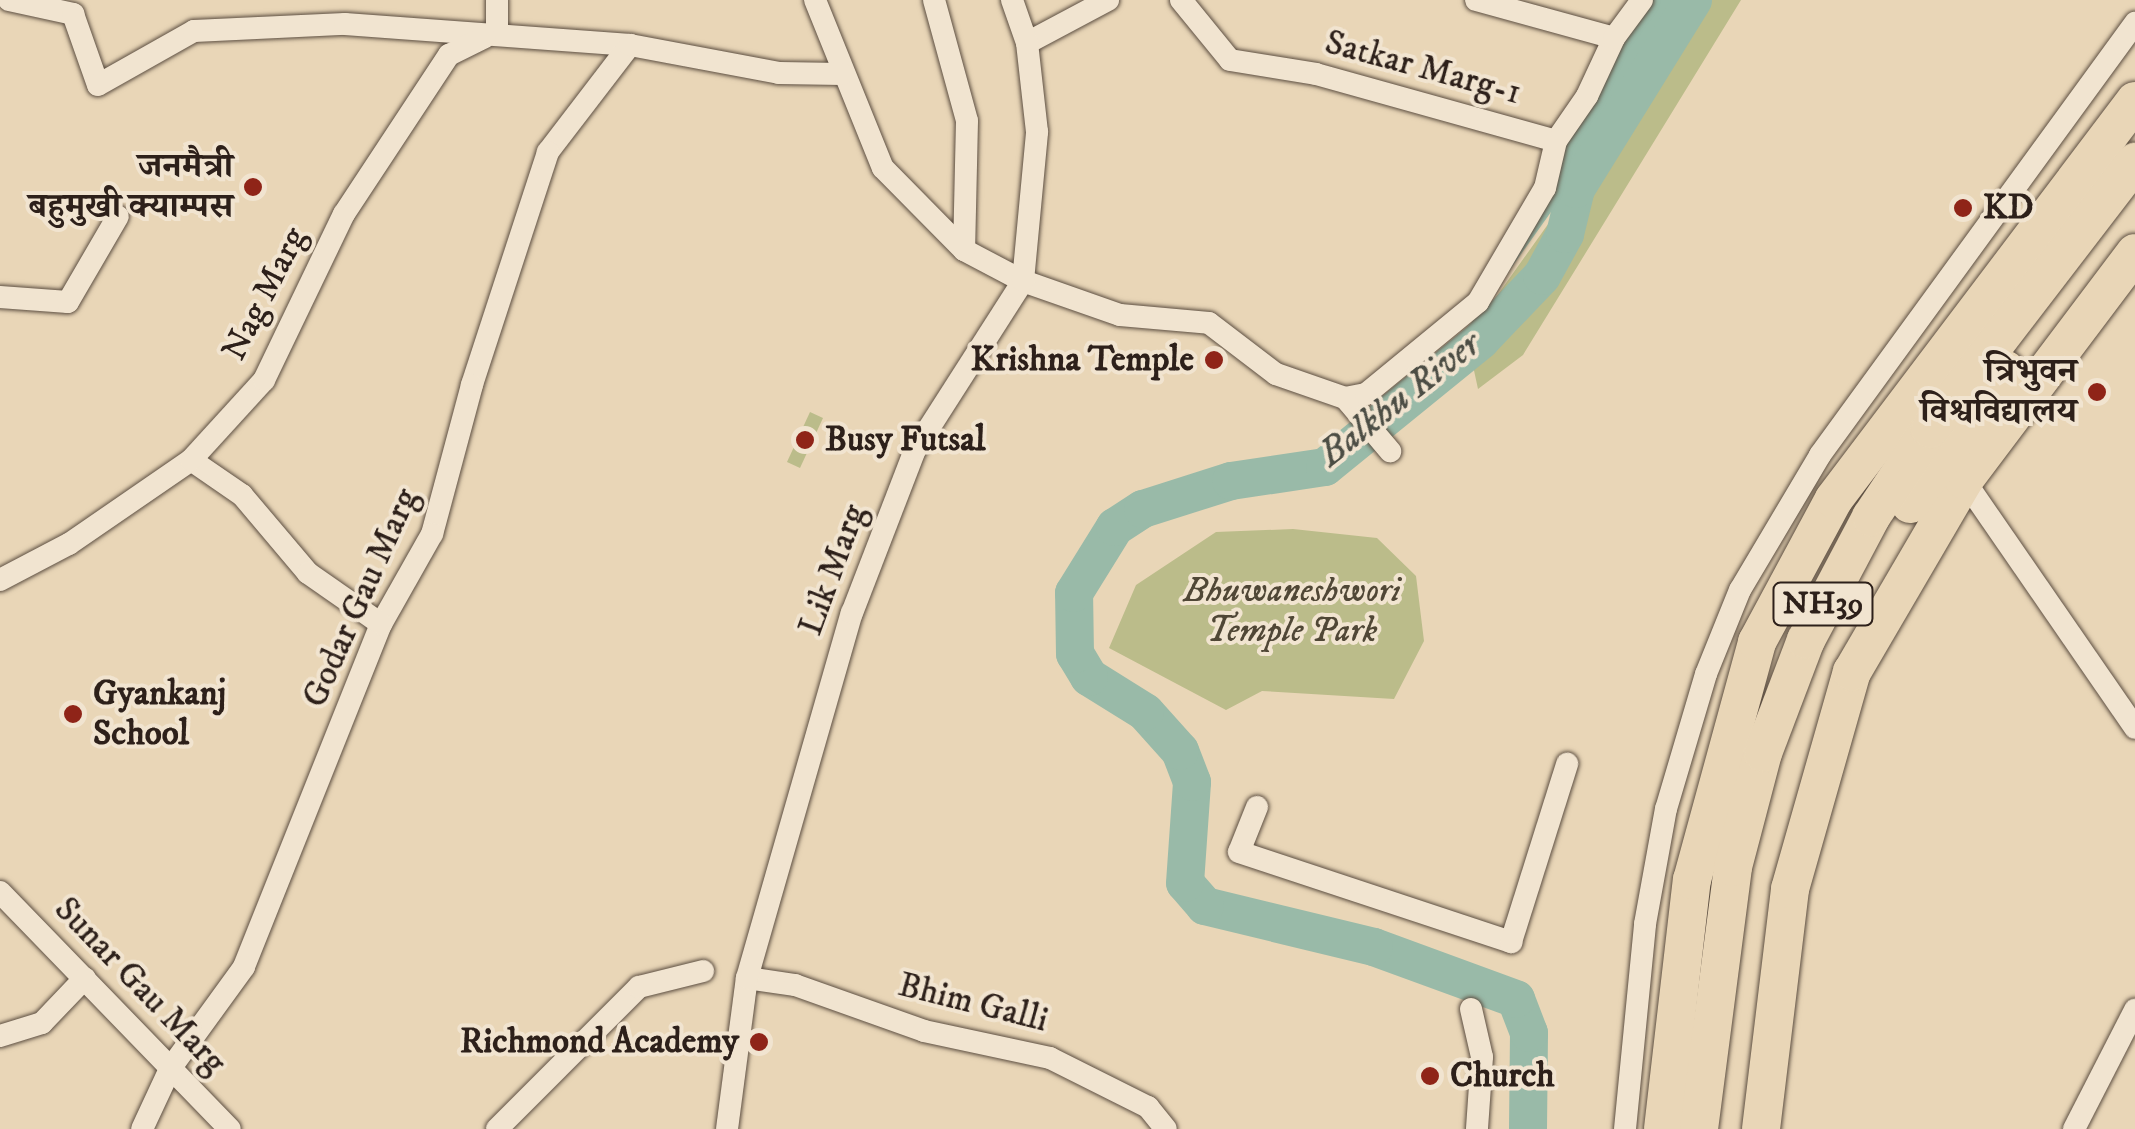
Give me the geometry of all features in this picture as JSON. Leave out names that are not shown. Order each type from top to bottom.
[{"type":"main road","points":[[1663,1129],[1655,1005],[1692,880],[1720,760],[1757,642],[1787,579],[1834,499],[2135,101]]},
{"type":"main road","name":"NH39","points":[[1700,1129],[1733,866],[1763,753],[1806,640],[1871,517],[1930,429],[2135,162]]},
{"type":"main road","name":"NH39","points":[[1722,1129],[1757,866],[1808,696],[1887,539],[2135,195]]},
{"type":"main road","points":[[1761,1129],[1790,889],[1828,739],[1887,603],[1964,480],[2135,253]]},
{"type":"street","points":[[10,0],[73,14],[98,85],[194,32],[345,24],[436,36],[497,32],[630,44],[779,72],[842,74]]},
{"type":"street","points":[[344,0],[345,24]]},
{"type":"street","points":[[497,0],[497,32]]},
{"type":"street","points":[[815,0],[883,168],[964,250],[1023,281],[1120,315],[1209,323],[1276,374],[1345,398],[1366,394],[1478,302],[1545,188],[1556,141]]},
{"type":"street","points":[[934,0],[967,121],[964,250]]},
{"type":"street","name":"Lik Marg","points":[[726,1129],[747,978],[852,613],[915,450],[1023,281],[1038,132],[1027,43],[1012,0]]},
{"type":"street","points":[[1027,43],[1108,0]]},
{"type":"street","name":"Satkar Marg-1","points":[[1181,0],[1230,60],[1316,74],[1556,141],[1587,96],[1614,38],[1642,0]]},
{"type":"street","points":[[1476,0],[1614,38]]},
{"type":"street","points":[[1625,1129],[1655,1005],[1666,809],[1706,674],[1740,590],[1820,455],[2135,23]]},
{"type":"street","name":"Nag Marg","points":[[0,580],[69,544],[191,460],[264,380],[344,214],[449,55],[497,32]]},
{"type":"street","name":"Godar Gau Marg","points":[[142,1129],[170,1069],[244,967],[382,624],[432,534],[472,385],[548,152],[630,44]]},
{"type":"street","points":[[0,297],[68,302],[118,216]]},
{"type":"street","points":[[1345,398],[1390,451]]},
{"type":"street","points":[[191,460],[242,495],[308,573],[382,624]]},
{"type":"street","points":[[1964,480],[2135,728]]},
{"type":"street","points":[[1256,807],[1239,852],[1265,855],[1512,942],[1567,764]]},
{"type":"street","name":"Sunar Gau Marg","points":[[0,892],[230,1129]]},
{"type":"street","points":[[497,1129],[638,987],[703,971]]},
{"type":"street","points":[[0,1036],[42,1023],[84,978]]},
{"type":"street","name":"Bhim Galli","points":[[747,978],[795,985],[924,1032],[1050,1058],[1166,1129]]},
{"type":"street","points":[[1470,1009],[1482,1057],[1477,1129]]},
{"type":"street","points":[[2074,1129],[2135,1010]]},
{"type":"green space","points":[[1689,0],[1741,0],[1523,355],[1478,389],[1467,338],[1551,220]]},
{"type":"green space","name":"Busy Futsal","points":[[810,412],[823,418],[800,468],[787,462]]},
{"type":"green space","name":"Bhuwaneshwori Temple Park","points":[[1293,529],[1377,538],[1416,576],[1424,641],[1394,699],[1262,691],[1226,710],[1109,648],[1136,585],[1216,532]]},
{"type":"shaded area","name":"Balkhu River","points":[[1648,0],[1684,0],[1551,212],[1467,330],[1510,264],[1578,118]]},
{"type":"waterway","name":"Balkhu River","points":[[1528,1129],[1529,1033],[1516,999],[1374,947],[1205,906],[1185,883],[1192,782],[1180,751],[1145,712],[1089,677],[1075,654],[1074,593],[1115,527],[1143,509],[1231,481],[1325,467],[1481,340],[1542,276],[1565,234],[1576,189],[1693,0]]},
{"type":"place","name":"जनमैत्री बहुमुखी क्याम्पस","points":[[253,187]]},
{"type":"place","name":"KD","points":[[1963,208]]},
{"type":"place","name":"Krishna Temple","points":[[1214,360]]},
{"type":"place","name":"त्रिभुवन विश्वविद्यालय","points":[[2097,392]]},
{"type":"place","name":"Busy Futsal","points":[[805,440]]},
{"type":"place","name":"Gyankanj School","points":[[73,714]]},
{"type":"place","name":"Richmond Academy","points":[[759,1042]]},
{"type":"place","name":"Church","points":[[1430,1076]]}]
